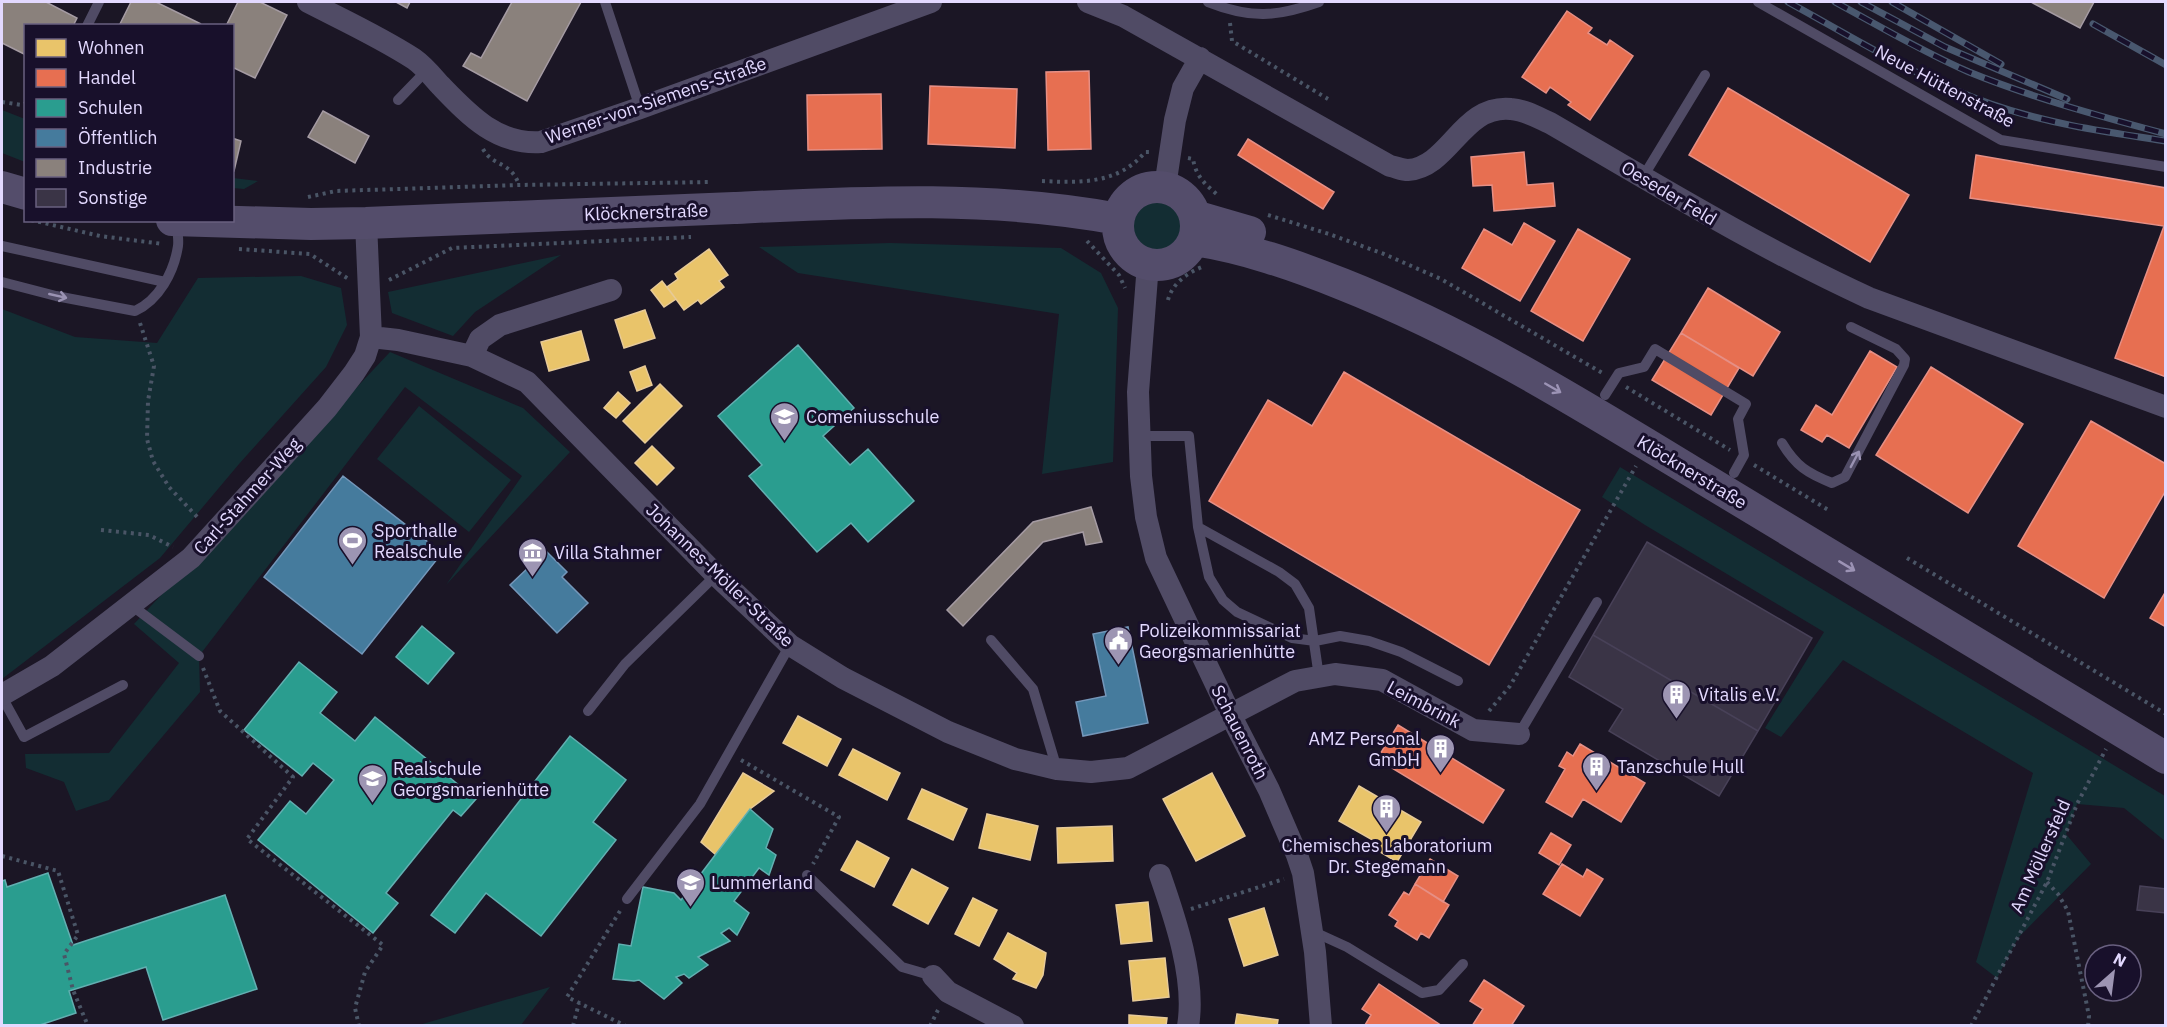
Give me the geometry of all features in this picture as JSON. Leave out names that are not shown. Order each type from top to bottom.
[{"type":"main road","points":[[1152,186],[1165,187],[1186,199],[1193,209],[1199,240],[1173,262],[1161,265],[1148,264],[1133,256],[1122,243],[1118,231],[1118,219],[1122,207],[1140,190],[1152,186]]},
{"type":"main road","points":[[2,187],[24,193]]},
{"type":"main road","name":"Klöcknerstraße","points":[[175,229],[876,202],[985,203],[1088,213],[1118,219]]},
{"type":"main road","name":"Klöcknerstraße","points":[[1199,240],[1297,247],[1371,274],[1444,306],[1557,366],[1610,388],[1738,465],[2166,736]]},
{"type":"main road","name":"Klöcknerstraße","points":[[1199,240],[1257,253],[1317,274],[1413,313],[1502,359],[2166,758]]},
{"type":"main road","points":[[1626,432],[1644,431],[1729,481],[1738,465]]},
{"type":"street","name":"Werner-von-Siemens-Straße","points":[[318,4],[396,48],[427,70],[467,113],[509,139],[525,143],[540,142],[640,108],[931,2]]},
{"type":"street","points":[[1088,2],[1123,16],[1200,58],[1184,88],[1175,120],[1165,187]]},
{"type":"street","name":"Oeseder Feld","points":[[1200,58],[1390,166],[1406,170],[1420,167],[1435,158],[1480,115],[1494,109],[1511,108],[1527,112],[1550,123],[1733,230],[1869,298],[2166,407]]},
{"type":"street","name":"Carl-Stahmer-Weg","points":[[2,696],[52,666],[191,558],[327,408],[365,356],[371,338],[366,223]]},
{"type":"street","name":"Schauenroth","points":[[1148,264],[1138,392],[1141,476],[1146,517],[1156,558],[1269,790],[1303,873],[1312,931],[1321,1026]]},
{"type":"street","points":[[472,356],[480,339],[500,325],[611,290]]},
{"type":"street","name":"Johannes-Möller-Straße","points":[[371,338],[399,340],[472,356],[527,382],[716,575],[790,645],[843,678],[948,732],[1015,759],[1057,769],[1091,772],[1128,768],[1230,714]]},
{"type":"street","name":"Leimbrink","points":[[1230,714],[1295,681],[1335,674],[1382,680],[1473,730],[1519,734]]},
{"type":"street","points":[[1160,875],[1173,915],[1187,975],[1188,1026]]},
{"type":"street","points":[[933,976],[948,992],[1013,1026]]},
{"type":"lane","points":[[88,24],[99,2]]},
{"type":"lane","points":[[605,2],[640,108]]},
{"type":"lane","points":[[1208,2],[1229,10],[1265,15],[1296,10],[1319,2]]},
{"type":"lane","name":"Neue Hüttenstraße","points":[[1758,2],[2001,140],[2166,167]]},
{"type":"lane","points":[[398,100],[427,70]]},
{"type":"lane","points":[[1643,177],[1705,75]]},
{"type":"lane","points":[[2,282],[56,296],[135,311],[147,306],[158,295],[165,282],[175,229]]},
{"type":"lane","points":[[2,246],[165,282]]},
{"type":"lane","points":[[1782,443],[1795,463],[1820,478],[1832,483],[1845,477],[1904,365],[1905,359],[1896,349],[1851,327]]},
{"type":"lane","points":[[1610,388],[1619,373],[1644,367],[1655,349],[1746,404],[1738,418],[1744,455],[1738,465]]},
{"type":"lane","points":[[1139,436],[1189,436],[1198,527],[1209,577],[1223,600],[1237,612],[1292,638],[1315,641],[1340,636],[1369,641],[1401,652],[1458,681]]},
{"type":"lane","points":[[1198,527],[1279,572],[1295,584],[1309,608],[1319,677]]},
{"type":"lane","points":[[588,711],[625,664],[716,575]]},
{"type":"lane","points":[[1519,734],[1597,602]]},
{"type":"lane","points":[[131,605],[199,656]]},
{"type":"lane","points":[[991,640],[1033,689],[1057,769]]},
{"type":"lane","points":[[627,899],[700,804],[790,645]]},
{"type":"lane","points":[[2,696],[24,737],[123,685]]},
{"type":"lane","points":[[807,875],[902,968],[933,976]]},
{"type":"lane","points":[[1312,931],[1347,947],[1422,993],[1439,990],[1463,964]]},
{"type":"path","points":[[1229,10],[1232,41],[1328,99]]},
{"type":"path","points":[[2,102],[24,104]]},
{"type":"path","points":[[1193,159],[1194,168],[1202,182],[1224,200]]},
{"type":"path","points":[[1267,215],[1374,250],[1441,279],[1610,388],[1738,465],[1830,511]]},
{"type":"path","points":[[40,222],[100,236],[175,229]]},
{"type":"path","points":[[233,249],[310,254],[345,278],[369,284],[380,283],[415,268],[452,248],[699,237]]},
{"type":"path","points":[[1083,238],[1091,243],[1125,285]]},
{"type":"path","points":[[1170,291],[1194,270],[1199,240]]},
{"type":"path","points":[[135,311],[154,366],[148,401],[147,439],[153,461],[169,487],[194,514],[215,532]]},
{"type":"path","points":[[1473,730],[1510,686],[1638,462]]},
{"type":"path","points":[[102,530],[149,535],[191,558]]},
{"type":"path","points":[[1907,558],[2166,714]]},
{"type":"path","points":[[199,656],[220,711],[293,777],[246,839],[383,945],[365,972],[355,1008],[358,1026]]},
{"type":"path","name":"Am Möllersfeld","points":[[1971,1026],[2047,882],[2077,804],[2116,729]]},
{"type":"path","points":[[729,753],[839,817],[807,875]]},
{"type":"path","points":[[2,856],[58,871],[78,935],[64,954],[65,963],[88,1026]]},
{"type":"path","points":[[1173,915],[1303,873]]},
{"type":"path","points":[[2047,882],[2058,894],[2068,911],[2089,1016],[2088,1026]]},
{"type":"path","points":[[626,1026],[567,997],[627,899]]},
{"type":"path","points":[[573,1026],[579,1003]]},
{"type":"green space","points":[[2,110],[24,119],[24,162],[2,153]]},
{"type":"green space","points":[[234,178],[258,181],[244,189],[234,188]]},
{"type":"green space","points":[[1157,200],[1171,204],[1179,212],[1183,226],[1179,240],[1171,248],[1157,252],[1143,248],[1135,240],[1131,226],[1135,212],[1143,204]]},
{"type":"green space","points":[[890,243],[1061,248],[1101,273],[1118,308],[1113,462],[1042,474],[1059,314],[798,273],[759,247]]},
{"type":"green space","points":[[561,255],[475,312],[453,336],[392,313],[388,292]]},
{"type":"green space","points":[[301,276],[341,288],[347,325],[326,367],[239,464],[160,558],[2,679],[2,309],[75,337],[157,343],[198,278]]},
{"type":"green space","points":[[390,352],[523,408],[570,452],[446,585],[522,476],[405,387],[199,656],[200,692],[109,800],[76,811],[64,782],[26,768],[25,754],[109,753],[179,663],[134,624]]},
{"type":"green space","points":[[419,406],[511,480],[469,532],[377,459]]},
{"type":"green space","points":[[1620,467],[2165,796],[2165,841],[2124,808],[2077,804],[2066,834],[2091,864],[2018,938],[1997,978],[1976,962],[2033,773],[1843,660],[1781,737],[1765,728],[1824,632],[1602,497]]},
{"type":"green space","points":[[550,987],[521,1025],[419,1025]]},
{"type":"building: Wohnen","points":[[709,249],[728,275],[719,281],[724,287],[701,304],[698,300],[684,310],[667,287],[678,279],[675,274]]},
{"type":"building: Wohnen","points":[[662,281],[676,299],[664,307],[651,290]]},
{"type":"building: Wohnen","points":[[645,310],[655,338],[624,348],[615,320]]},
{"type":"building: Wohnen","points":[[581,331],[589,360],[549,371],[541,342]]},
{"type":"building: Wohnen","points":[[645,366],[652,385],[637,391],[630,372]]},
{"type":"building: Wohnen","points":[[660,384],[682,406],[645,443],[623,421]]},
{"type":"building: Wohnen","points":[[618,392],[630,403],[616,418],[604,408]]},
{"type":"building: Wohnen","points":[[652,446],[674,468],[657,485],[635,463]]},
{"type":"building: Wohnen","points":[[798,716],[841,739],[827,766],[783,743]]},
{"type":"building: Wohnen","points":[[853,749],[900,773],[887,800],[839,775]]},
{"type":"building: Wohnen","points":[[743,773],[774,791],[750,809],[716,855],[701,842]]},
{"type":"building: Wohnen","points":[[1212,773],[1245,836],[1196,861],[1163,799]]},
{"type":"building: Wohnen","name":"Chemisches Laboratorium Dr. Stegemann","points":[[1359,786],[1421,822],[1397,862],[1375,849],[1378,843],[1339,821]]},
{"type":"building: Wohnen","points":[[922,789],[967,809],[953,840],[908,819]]},
{"type":"building: Wohnen","points":[[987,814],[1038,826],[1030,860],[979,848]]},
{"type":"building: Wohnen","points":[[1112,826],[1113,861],[1058,863],[1057,828]]},
{"type":"building: Wohnen","points":[[857,841],[889,858],[874,887],[841,870]]},
{"type":"building: Wohnen","points":[[912,869],[948,888],[928,924],[893,905]]},
{"type":"building: Wohnen","points":[[973,898],[997,910],[979,946],[955,934]]},
{"type":"building: Wohnen","points":[[1148,902],[1152,941],[1121,944],[1116,905]]},
{"type":"building: Wohnen","points":[[1264,908],[1278,955],[1244,966],[1229,919]]},
{"type":"building: Wohnen","points":[[1008,933],[1046,953],[1043,975],[1036,988],[1013,979],[1017,973],[994,959]]},
{"type":"building: Wohnen","points":[[1165,958],[1169,997],[1133,1001],[1129,961]]},
{"type":"building: Wohnen","points":[[1237,1014],[1278,1020],[1277,1026],[1235,1026]]},
{"type":"building: Wohnen","points":[[1129,1015],[1167,1018],[1166,1026],[1129,1026]]},
{"type":"building: Handel","points":[[1567,11],[1592,28],[1588,33],[1607,45],[1610,40],[1633,56],[1590,120],[1568,105],[1571,102],[1550,87],[1546,93],[1522,77]]},
{"type":"building: Handel","points":[[1089,71],[1091,149],[1048,150],[1046,72]]},
{"type":"building: Handel","points":[[930,86],[1017,89],[1015,148],[928,144]]},
{"type":"building: Handel","points":[[1728,88],[1909,195],[1870,262],[1689,155]]},
{"type":"building: Handel","points":[[881,94],[882,149],[808,150],[807,95]]},
{"type":"building: Handel","points":[[1248,139],[1334,192],[1323,209],[1238,155]]},
{"type":"building: Handel","points":[[1524,152],[1527,185],[1553,183],[1555,206],[1494,211],[1492,185],[1473,186],[1471,157]]},
{"type":"building: Handel","points":[[1976,155],[2166,188],[2166,377],[2115,358],[2164,226],[1970,198]]},
{"type":"building: Handel","points":[[1524,223],[1555,241],[1520,301],[1462,268],[1484,229],[1512,245]]},
{"type":"building: Handel","points":[[1578,229],[1630,259],[1583,341],[1531,311]]},
{"type":"building: Handel","points":[[1708,288],[1780,332],[1753,376],[1681,333]]},
{"type":"building: Handel","points":[[1681,333],[1739,368],[1711,415],[1652,380]]},
{"type":"building: Handel","points":[[1870,351],[1897,367],[1849,448],[1827,435],[1822,442],[1801,430],[1816,405],[1832,415]]},
{"type":"building: Handel","points":[[1931,367],[2023,424],[1968,513],[1876,455]]},
{"type":"building: Handel","points":[[1344,372],[1580,510],[1489,665],[1209,501],[1268,400],[1312,426]]},
{"type":"building: Handel","points":[[2091,421],[2166,464],[2166,490],[2104,598],[2018,546]]},
{"type":"building: Handel","points":[[2166,591],[2166,627],[2150,618]]},
{"type":"building: Handel","name":"AMZ Personal GmbH","points":[[1398,725],[1504,790],[1483,823],[1377,759]]},
{"type":"building: Handel","name":"Tanzschule Hull","points":[[1580,744],[1645,783],[1621,822],[1583,799],[1572,817],[1546,802],[1565,769],[1559,766],[1567,752],[1573,756]]},
{"type":"building: Handel","points":[[1551,833],[1571,845],[1559,865],[1539,853]]},
{"type":"building: Handel","points":[[1430,859],[1458,876],[1443,902],[1415,884]]},
{"type":"building: Handel","points":[[1562,864],[1583,877],[1587,869],[1603,879],[1580,916],[1543,894]]},
{"type":"building: Handel","points":[[1415,884],[1449,905],[1429,938],[1421,933],[1417,940],[1395,926],[1398,921],[1389,915],[1404,892],[1409,895]]},
{"type":"building: Handel","points":[[1484,980],[1524,1006],[1511,1026],[1472,1026],[1483,1009],[1470,1001]]},
{"type":"building: Handel","points":[[1379,984],[1442,1026],[1365,1025],[1371,1015],[1362,1009]]},
{"type":"building: Schulen","name":"Comeniusschule","points":[[798,345],[854,408],[823,436],[850,465],[868,449],[914,501],[868,542],[851,523],[817,552],[749,476],[762,465],[718,416]]},
{"type":"building: Schulen","points":[[422,626],[454,653],[428,684],[396,657]]},
{"type":"building: Schulen","points":[[299,662],[337,692],[320,713],[355,741],[375,717],[476,799],[461,816],[453,810],[386,893],[398,903],[373,933],[258,840],[290,801],[306,814],[334,780],[313,763],[302,776],[244,730]]},
{"type":"building: Schulen","points":[[570,736],[626,780],[593,822],[616,840],[541,936],[486,893],[455,933],[431,915]]},
{"type":"building: Schulen","name":"Lummerland","points":[[750,809],[773,829],[766,848],[776,855],[769,875],[759,868],[734,901],[749,913],[737,935],[729,928],[721,933],[730,941],[698,957],[708,965],[689,978],[684,974],[676,977],[682,983],[664,999],[639,980],[613,979],[619,944],[631,946],[643,887],[674,893],[681,900]]},
{"type":"building: Schulen","points":[[48,873],[73,945],[225,895],[257,989],[163,1020],[146,967],[69,991],[76,1013],[37,1026],[2,1026],[2,881],[5,880],[7,887]]},
{"type":"building: Schulen","points":[[48,873],[73,945],[225,895],[257,989],[163,1020],[146,967],[69,991],[76,1013],[37,1026],[2,1026],[2,881],[5,880],[7,887]]},
{"type":"building: Öffentlich","name":"Sporthalle Realschule","points":[[343,476],[442,553],[362,654],[264,577]]},
{"type":"building: Öffentlich","points":[[538,551],[543,556],[547,552],[567,572],[562,577],[588,603],[557,633],[510,585],[531,565],[527,561]]},
{"type":"building: Öffentlich","name":"Polizeikommissariat Georgsmarienhütte","points":[[1128,627],[1148,723],[1083,736],[1076,702],[1106,696],[1093,634]]},
{"type":"building: Industrie","points":[[2,2],[46,2],[77,18],[74,24],[24,24],[24,54],[2,43]]},
{"type":"building: Industrie","points":[[131,2],[156,2],[201,24],[120,24]]},
{"type":"building: Industrie","points":[[238,2],[260,2],[287,15],[255,78],[234,68],[234,24],[227,24]]},
{"type":"building: Industrie","points":[[396,2],[410,2],[407,8]]},
{"type":"building: Industrie","points":[[512,2],[581,2],[527,101],[463,66],[471,53],[481,58]]},
{"type":"building: Industrie","points":[[2031,2],[2094,2],[2080,28]]},
{"type":"building: Industrie","points":[[323,111],[369,136],[355,163],[308,137]]},
{"type":"building: Industrie","points":[[234,139],[241,141],[234,171]]},
{"type":"building: Industrie","points":[[1091,507],[1102,542],[1086,545],[1083,532],[1043,542],[963,626],[947,610],[1033,522]]},
{"type":"building: Sonstige","points":[[1647,542],[1812,638],[1758,731],[1593,635]]},
{"type":"building: Sonstige","name":"Vitalis e.V.","points":[[1593,635],[1758,731],[1719,796],[1609,731],[1623,709],[1569,677]]},
{"type":"building: Sonstige","points":[[2140,886],[2166,889],[2166,913],[2137,910]]},
{"type":"railway","points":[[1788,2],[1938,83],[1991,104],[2056,122],[2166,141]]},
{"type":"railway","points":[[1835,2],[1969,72],[2042,98],[2166,134]]},
{"type":"railway","points":[[1861,2],[1945,47],[2067,99]]},
{"type":"railway","points":[[1892,2],[2001,64]]},
{"type":"railway","points":[[2093,24],[2166,65]]},
{"type":"place","name":"Comeniusschule","points":[[785,442]]},
{"type":"place","name":"Sporthalle Realschule","points":[[353,566]]},
{"type":"place","name":"Villa Stahmer","points":[[533,578]]},
{"type":"place","name":"Polizeikommissariat Georgsmarienhütte","points":[[1118,666]]},
{"type":"place","name":"Vitalis e.V.","points":[[1677,720]]},
{"type":"place","name":"AMZ Personal GmbH","points":[[1441,774]]},
{"type":"place","name":"Tanzschule Hull","points":[[1596,792]]},
{"type":"place","name":"Realschule Georgsmarienhütte","points":[[372,804]]},
{"type":"place","name":"Chemisches Laboratorium Dr. Stegemann","points":[[1387,834]]},
{"type":"place","name":"Lummerland","points":[[690,908]]}]
